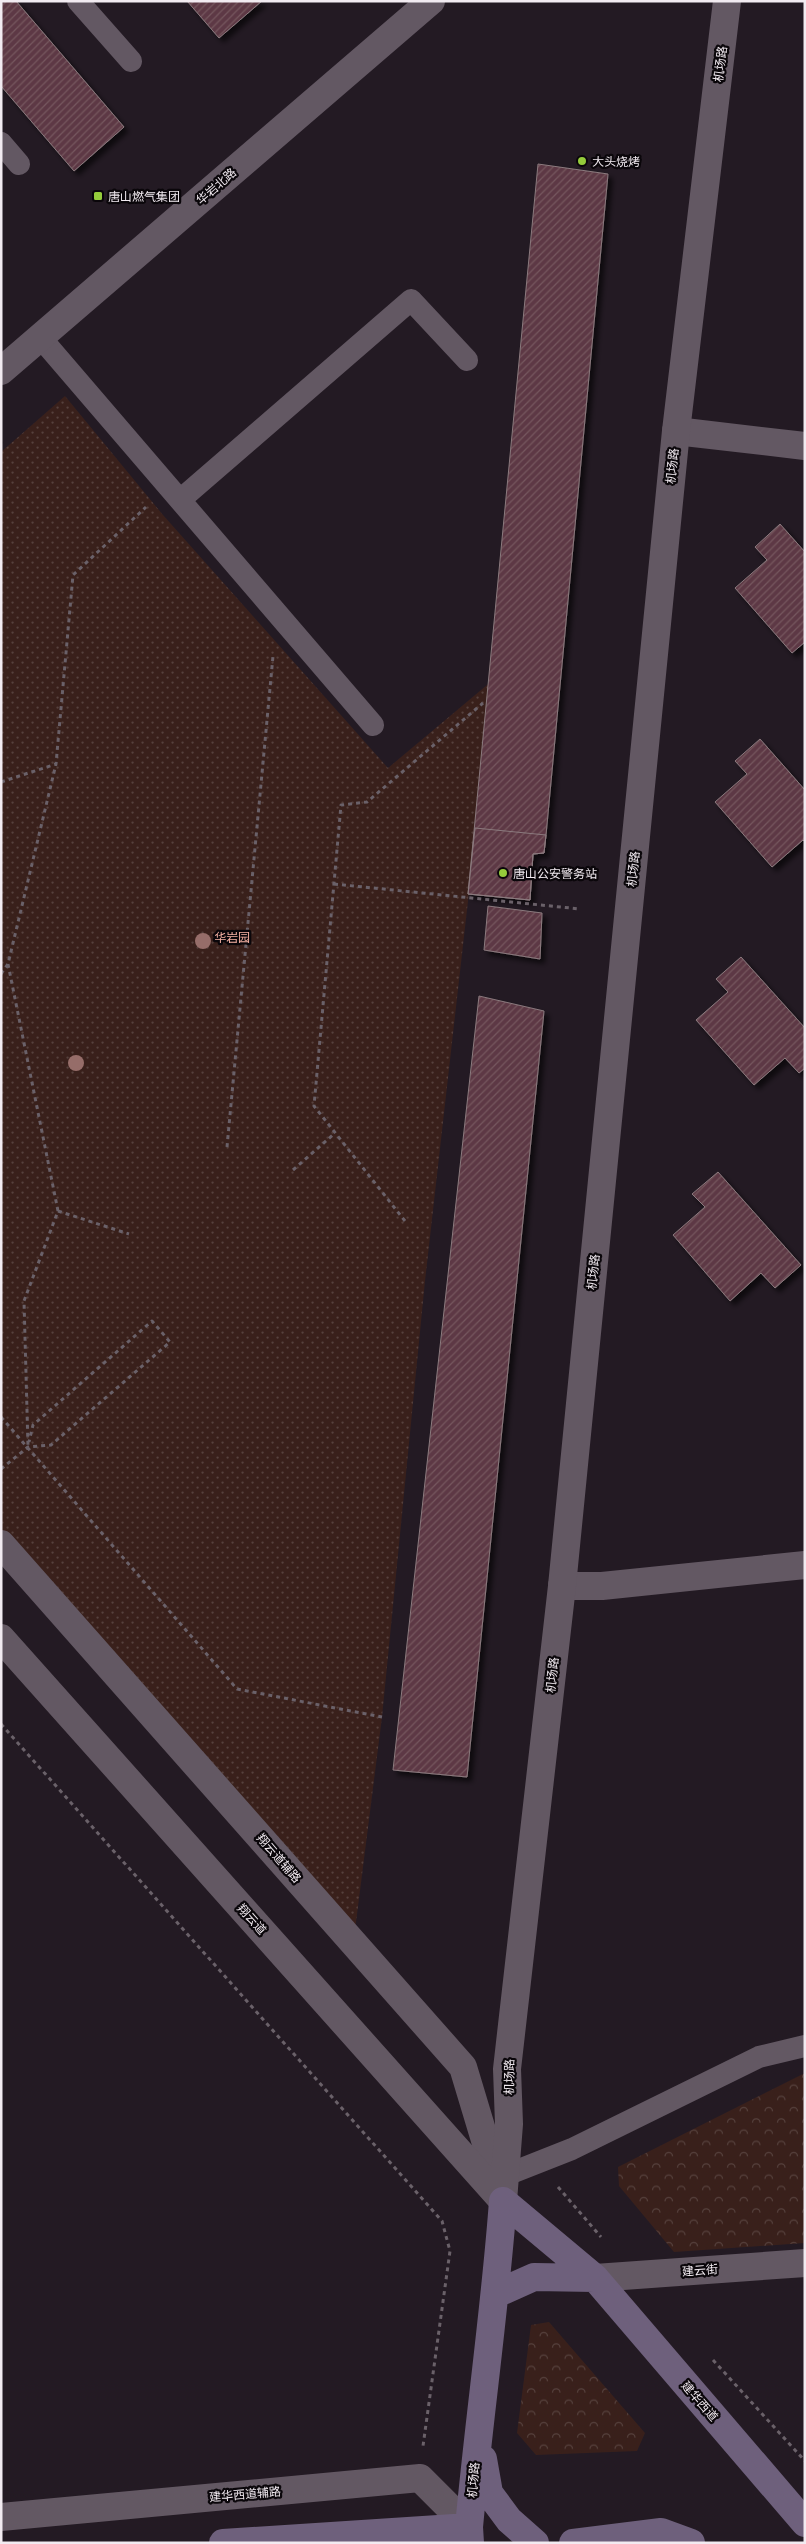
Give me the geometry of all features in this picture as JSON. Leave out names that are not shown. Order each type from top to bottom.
[{"type":"main road","name":"建华西道","points":[[505,2188],[595,2278],[805,2523]]},
{"type":"main road","name":"机场路","points":[[470,2535],[478,2428],[496,2294],[505,2188]]},
{"type":"main road","points":[[496,2294],[534,2277],[595,2278]]},
{"type":"main road","points":[[478,2428],[489,2492],[509,2520],[534,2543]]},
{"type":"main road","points":[[223,2543],[470,2535]]},
{"type":"main road","points":[[573,2543],[668,2537],[691,2543]]},
{"type":"street","name":"华岩北路","points":[[1,371],[431,1]]},
{"type":"street","name":"机场路","points":[[505,2188],[509,2124],[507,2069],[562,1586],[676,431],[727,1]]},
{"type":"street","points":[[676,431],[805,446]]},
{"type":"street","name":"翔云道辅路","points":[[1,1544],[463,2067],[505,2188]]},
{"type":"street","points":[[562,1586],[602,1586],[805,1565]]},
{"type":"street","name":"翔云道","points":[[1,1638],[505,2188]]},
{"type":"street","name":"建云街","points":[[595,2278],[805,2263]]},
{"type":"street","name":"建华西道辅路","points":[[1,2517],[420,2478],[470,2535]]},
{"type":"lane","points":[[78,1],[131,61]]},
{"type":"lane","points":[[1,143],[19,164]]},
{"type":"lane","points":[[174,493],[410,300],[467,360]]},
{"type":"lane","points":[[40,337],[373,725]]},
{"type":"lane","points":[[505,2188],[572,2149],[759,2057],[805,2046]]},
{"type":"path","points":[[1,974],[8,964],[56,764],[73,575],[174,493]]},
{"type":"path","points":[[227,1147],[277,614]]},
{"type":"path","points":[[405,1221],[314,1106],[341,805],[367,802],[483,703]]},
{"type":"path","points":[[1,782],[56,764]]},
{"type":"path","points":[[334,884],[580,908]]},
{"type":"path","points":[[8,964],[58,1211],[24,1300],[28,1447]]},
{"type":"path","points":[[293,1170],[336,1133]]},
{"type":"path","points":[[58,1211],[130,1234]]},
{"type":"path","points":[[1,1469],[28,1447],[51,1446],[170,1342],[152,1321],[33,1425],[28,1447]]},
{"type":"path","points":[[1,1417],[237,1688],[382,1717]]},
{"type":"path","points":[[1,1724],[442,2221],[450,2251],[423,2450]]},
{"type":"green space","name":"华岩园","points":[[65,396],[163,515],[388,768],[493,680],[425,1281],[382,1717],[354,1938],[1,1532],[1,452]]},
{"type":"green space","points":[[805,2073],[805,2243],[674,2252],[619,2186],[618,2167]]},
{"type":"green space","points":[[549,2322],[645,2433],[637,2451],[536,2455],[517,2433],[531,2325]]},
{"type":"building","points":[[1,1],[16,1],[124,127],[74,171],[1,86]]},
{"type":"building","points":[[187,1],[262,1],[219,38]]},
{"type":"building","points":[[538,164],[608,174],[546,835],[544,853],[533,854],[530,900],[468,894]]},
{"type":"building","points":[[780,524],[805,552],[805,642],[792,653],[735,588],[767,560],[755,547]]},
{"type":"building","points":[[760,739],[805,790],[805,842],[803,840],[772,867],[715,802],[747,774],[735,761]]},
{"type":"building","points":[[475,828],[546,835],[544,853],[533,854],[530,900],[468,894]]},
{"type":"building","points":[[488,906],[542,913],[540,959],[484,950]]},
{"type":"building","points":[[741,957],[805,1028],[805,1068],[799,1073],[785,1058],[754,1085],[696,1020],[728,992],[716,979]]},
{"type":"building","points":[[479,996],[544,1011],[467,1777],[393,1770]]},
{"type":"building","points":[[718,1172],[801,1265],[775,1288],[761,1273],[730,1301],[673,1235],[705,1207],[692,1194]]},
{"type":"place","name":"大头烧烤","points":[[582,161]]},
{"type":"place","name":"唐山燃气集团","points":[[98,196]]},
{"type":"place","name":"唐山公安警务站","points":[[503,873]]}]
